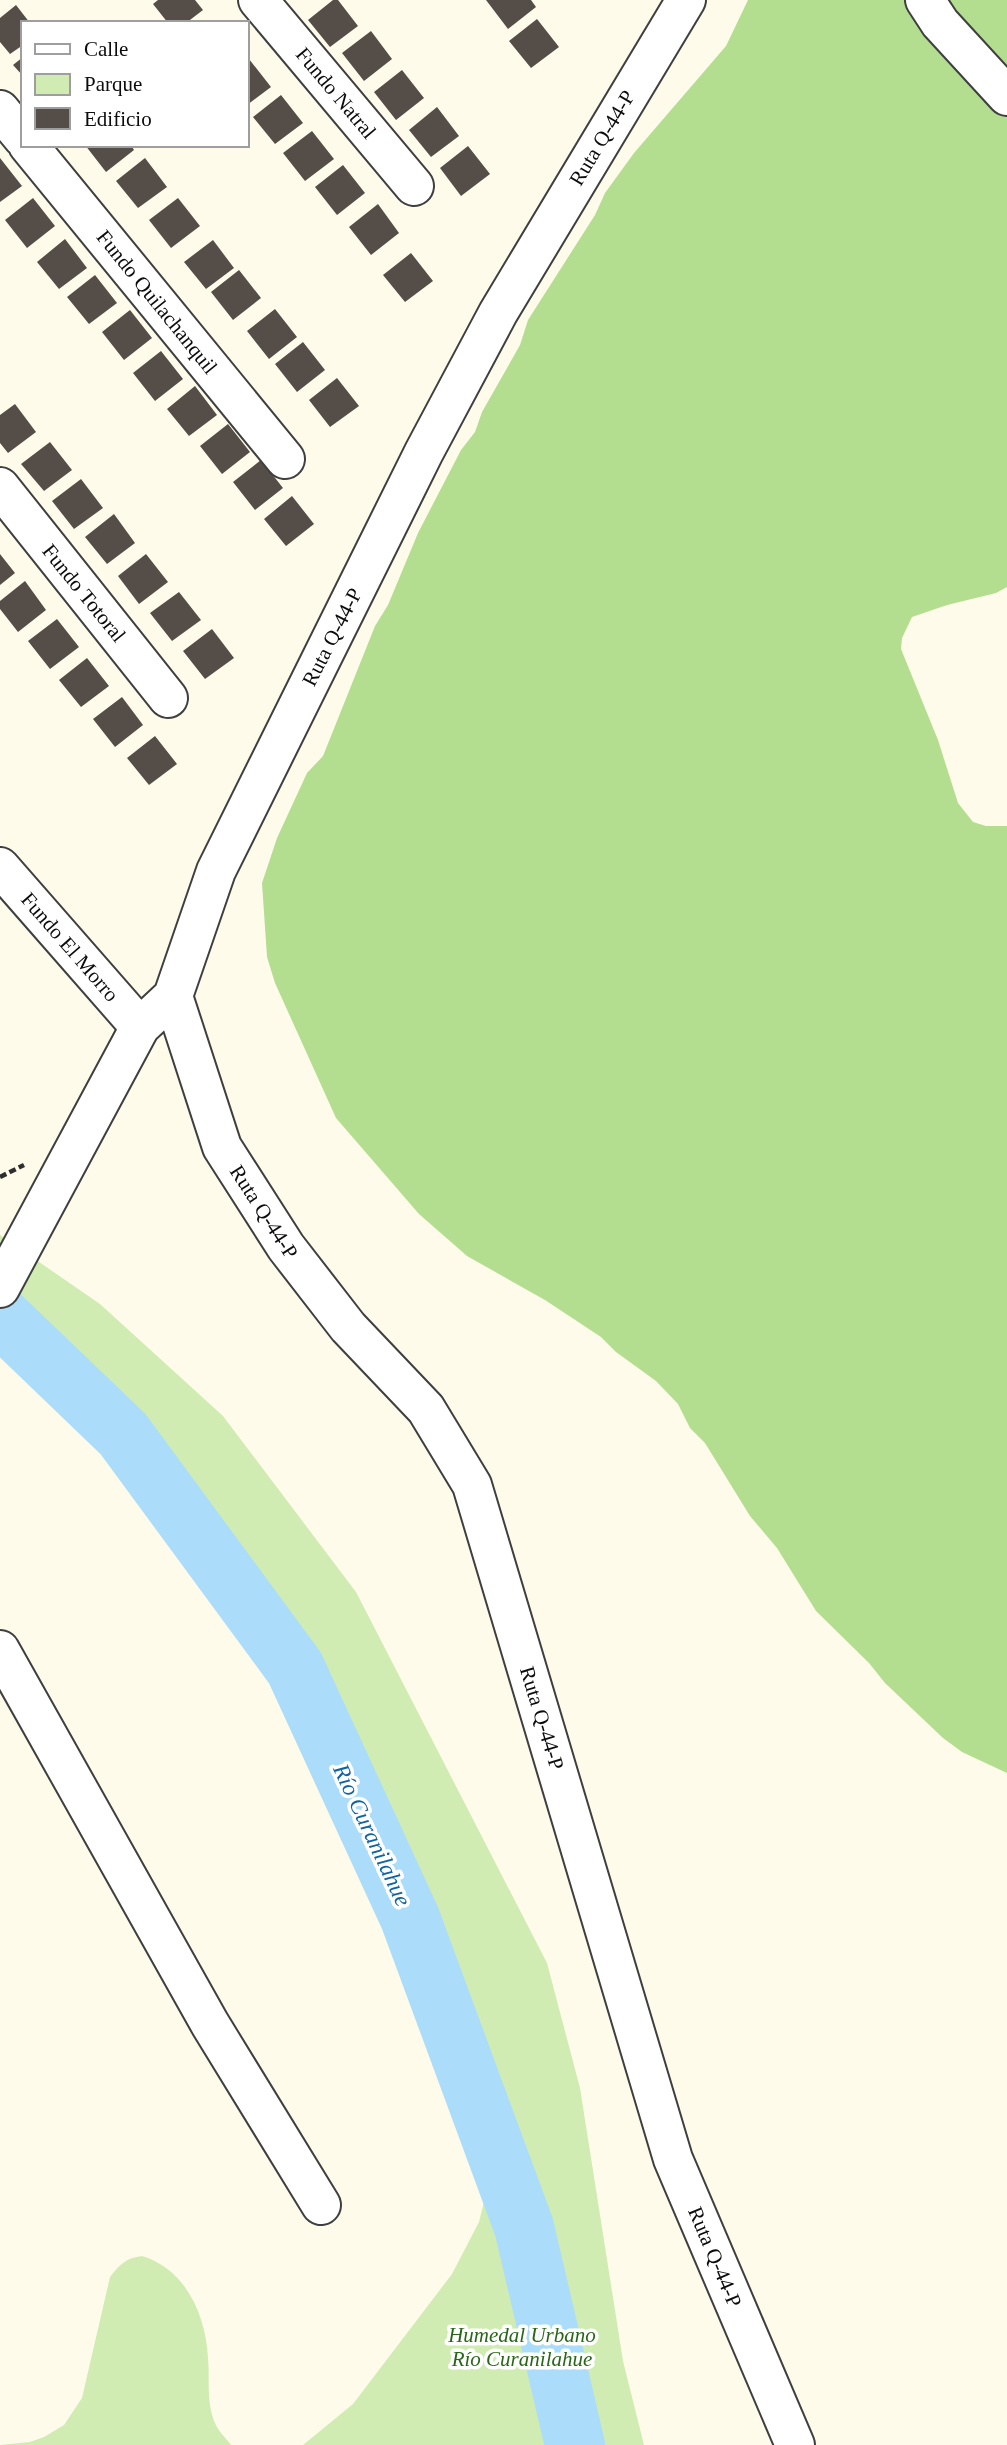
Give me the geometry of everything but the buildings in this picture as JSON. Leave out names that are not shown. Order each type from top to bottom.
[{"type":"street","name":"Fundo Natral","points":[[258,0],[414,186]]},
{"type":"street","name":"Ruta Q-44-P","points":[[686,0],[498,313],[424,452],[216,870],[173,996],[222,1147],[286,1247],[348,1327],[426,1409],[472,1485],[673,2159],[795,2445]]},
{"type":"street","points":[[925,0],[940,23],[1007,96]]},
{"type":"street","points":[[0,110],[21,136]]},
{"type":"street","name":"Fundo Quilachanquil","points":[[30,147],[285,459]]},
{"type":"street","name":"Fundo Totoral","points":[[0,487],[168,698]]},
{"type":"street","name":"Fundo El Morro","points":[[0,867],[140,1027]]},
{"type":"street","points":[[6,1276],[140,1027],[173,996]]},
{"type":"street","points":[[0,1650],[210,2024],[321,2205]]},
{"type":"green space","points":[[748,0],[1007,0],[1007,587],[996,593],[912,617],[902,638],[901,649],[938,740],[958,803],[973,822],[986,826],[1007,826],[1007,1773],[962,1752],[943,1738],[885,1683],[869,1663],[816,1611],[777,1548],[750,1516],[705,1443],[690,1428],[678,1404],[656,1381],[616,1352],[601,1337],[545,1300],[467,1256],[419,1214],[336,1118],[275,983],[267,957],[262,883],[277,838],[307,773],[323,756],[375,626],[388,605],[418,533],[520,345],[528,320],[595,215],[605,193],[634,153],[726,46]]},
{"type":"green space","name":"Humedal Urbano Río Curanilahue","points":[[0,1235],[100,1304],[223,1416],[356,1592],[547,1963],[580,2088],[623,2361],[644,2445],[303,2445],[353,2404],[452,2274],[479,2222],[489,2182],[486,2119],[411,1883],[330,1731],[155,1502],[52,1384],[24,1365],[0,1354]]},
{"type":"green space","points":[[142,2256],[171,2272],[191,2296],[203,2326],[206,2342],[212,2415],[218,2429],[231,2445],[0,2445],[30,2442],[64,2425],[82,2398],[110,2277],[124,2262]]},
{"type":"waterway","name":"Río Curanilahue","points":[[0,1316],[123,1434],[295,1668],[410,1918],[524,2227],[575,2445]]}]
